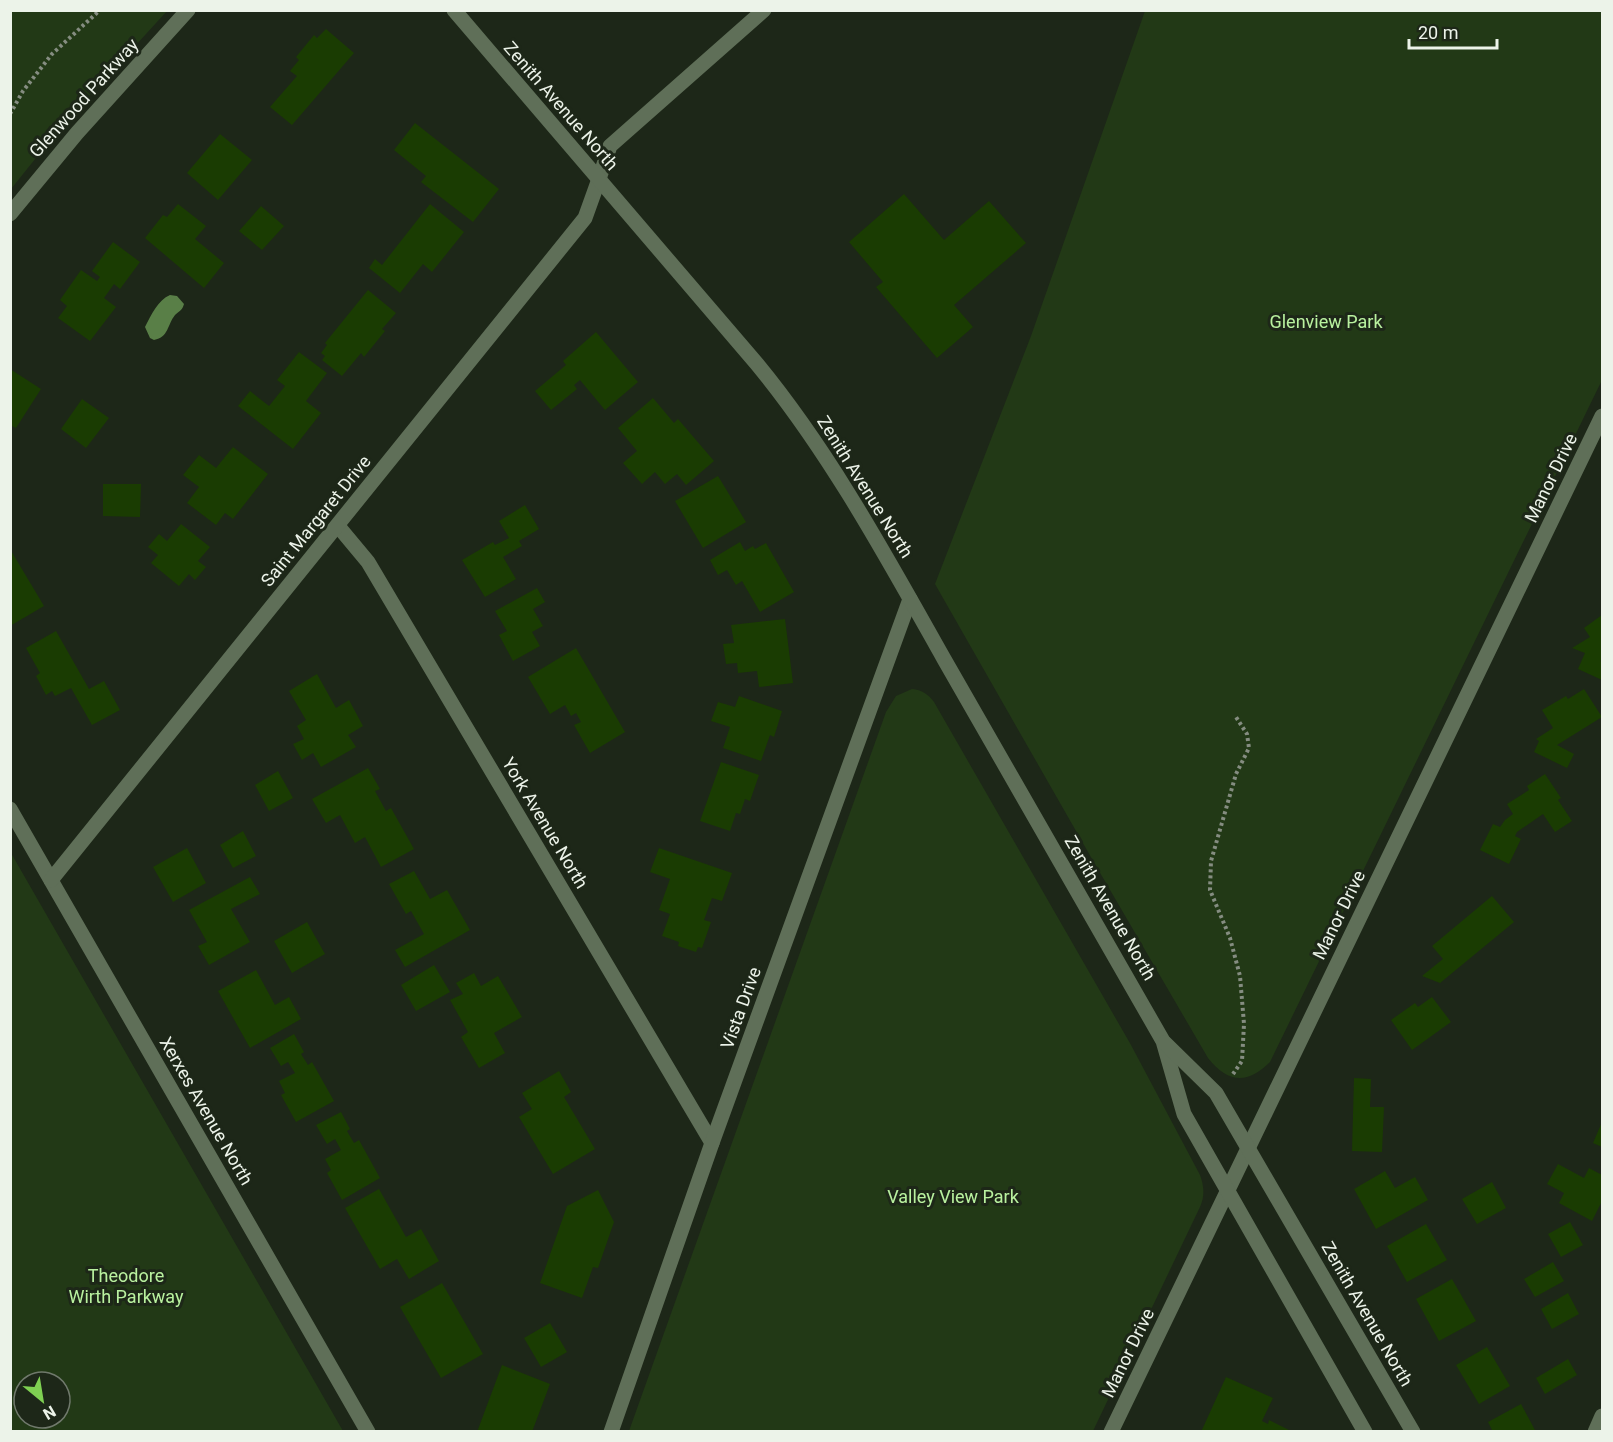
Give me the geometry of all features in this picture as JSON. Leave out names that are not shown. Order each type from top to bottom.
[{"type":"street","name":"Glenwood Parkway","points":[[10,214],[77,133],[188,10]]},
{"type":"street","name":"Zenith Avenue North","points":[[454,10],[789,402],[817,442],[910,599],[1163,1041],[1184,1114],[1365,1431]]},
{"type":"street","name":"Saint Margaret Drive","points":[[51,880],[585,218],[610,146],[764,10]]},
{"type":"street","name":"Manor Drive","points":[[1111,1431],[1602,416]]},
{"type":"street","name":"York Avenue North","points":[[338,526],[368,562],[712,1143]]},
{"type":"street","name":"Vista Drive","points":[[611,1431],[712,1143],[910,599]]},
{"type":"street","name":"Xerxes Avenue North","points":[[10,809],[368,1431]]},
{"type":"street","name":"Zenith Avenue North","points":[[1163,1041],[1216,1093],[1413,1431]]},
{"type":"street","points":[[1594,1431],[1602,1416]]},
{"type":"path","points":[[10,114],[23,91],[51,54],[100,10]]},
{"type":"path","points":[[1233,1074],[1242,1061],[1244,1024],[1240,976],[1230,938],[1210,890],[1211,861],[1236,774],[1249,748],[1247,734],[1236,717]]},
{"type":"green space","points":[[11,10],[167,11],[60,128],[11,189]]},
{"type":"green space","name":"Glenview Park","points":[[1145,11],[1602,11],[1602,380],[1270,1062],[1253,1075],[1238,1078],[1223,1072],[1208,1058],[935,584],[1031,336]]},
{"type":"green space","name":"Valley View Park","points":[[912,689],[919,690],[934,702],[1131,1045],[1200,1175],[1203,1191],[1202,1203],[1093,1431],[629,1431],[886,712],[896,696]]},
{"type":"green space","name":"Theodore Wirth Parkway","points":[[11,853],[343,1431],[11,1431]]},
{"type":"shaded area","points":[[170,295],[177,296],[184,304],[172,319],[165,333],[154,340],[150,338],[145,327],[158,304]]},
{"type":"building","points":[[326,29],[354,53],[292,125],[270,107],[297,76],[290,71],[299,60],[296,57],[314,35],[317,38]]},
{"type":"building","points":[[415,123],[499,189],[473,222],[421,182],[426,176],[394,150]]},
{"type":"building","points":[[220,134],[252,160],[218,200],[187,173]]},
{"type":"building","points":[[904,194],[944,240],[989,201],[1026,243],[954,305],[973,327],[937,358],[876,287],[883,282],[849,242]]},
{"type":"building","points":[[178,204],[206,226],[195,239],[224,263],[204,288],[145,238],[163,215],[167,217]]},
{"type":"building","points":[[430,204],[464,232],[432,272],[423,264],[400,293],[369,268],[375,259],[382,265]]},
{"type":"building","points":[[261,206],[284,226],[262,250],[239,231]]},
{"type":"building","points":[[113,242],[140,262],[120,289],[114,284],[104,298],[116,307],[90,341],[58,318],[67,306],[60,300],[81,270],[97,281],[100,277],[92,271]]},
{"type":"building","points":[[368,290],[396,313],[382,329],[385,331],[364,357],[361,353],[342,376],[322,360],[325,356],[321,353],[327,345],[325,343]]},
{"type":"building","points":[[596,332],[638,382],[605,410],[580,380],[574,385],[577,389],[551,410],[535,391],[566,365],[563,361]]},
{"type":"building","points":[[299,352],[327,373],[306,401],[321,413],[293,449],[238,406],[250,391],[269,406],[285,386],[277,380]]},
{"type":"building","points":[[10,369],[41,389],[16,428],[10,425]]},
{"type":"building","points":[[653,398],[674,423],[678,419],[714,461],[686,485],[677,474],[665,484],[655,472],[642,484],[623,463],[637,451],[618,428]]},
{"type":"building","points":[[82,399],[109,418],[86,448],[61,429]]},
{"type":"building","points":[[233,447],[268,474],[233,519],[225,513],[216,525],[187,503],[199,487],[183,475],[199,455],[216,468]]},
{"type":"building","points":[[718,476],[746,522],[703,548],[675,501]]},
{"type":"building","points":[[103,484],[141,484],[140,517],[103,516]]},
{"type":"building","points":[[525,505],[539,529],[519,541],[522,546],[503,557],[516,579],[485,597],[462,560],[493,542],[495,545],[509,538],[499,521]]},
{"type":"building","points":[[181,524],[210,547],[198,561],[206,567],[195,580],[189,574],[179,586],[151,563],[158,555],[148,547],[159,534],[167,541]]},
{"type":"building","points":[[740,542],[745,551],[753,546],[755,549],[766,543],[794,592],[760,612],[742,581],[736,585],[727,570],[718,575],[710,560]]},
{"type":"building","points":[[10,549],[44,606],[10,626]]},
{"type":"building","points":[[537,588],[545,602],[533,609],[543,626],[532,632],[540,646],[513,661],[499,635],[507,631],[495,611]]},
{"type":"building","points":[[1602,615],[1602,660],[1600,661],[1602,662],[1602,680],[1578,669],[1585,653],[1572,648],[1590,637],[1584,628]]},
{"type":"building","points":[[785,619],[793,683],[759,687],[757,671],[738,673],[737,663],[726,664],[723,644],[734,643],[731,625]]},
{"type":"building","points":[[56,631],[89,689],[104,681],[120,710],[92,725],[71,688],[55,696],[52,691],[46,695],[36,676],[40,673],[26,648]]},
{"type":"building","points":[[576,648],[625,732],[590,753],[574,725],[581,722],[576,713],[571,716],[565,705],[550,714],[528,677]]},
{"type":"building","points":[[317,674],[336,708],[349,700],[363,726],[348,735],[356,747],[321,767],[313,753],[302,760],[293,744],[304,739],[297,726],[306,720],[289,691]]},
{"type":"building","points":[[1584,689],[1602,717],[1557,745],[1574,754],[1567,768],[1534,752],[1539,741],[1536,739],[1553,728],[1542,710]]},
{"type":"building","points":[[739,696],[782,711],[774,737],[770,735],[761,761],[723,748],[730,727],[711,721],[718,702],[735,707]]},
{"type":"building","points":[[721,762],[759,775],[750,801],[745,799],[740,814],[736,813],[730,831],[700,821]]},
{"type":"building","points":[[368,768],[380,789],[375,791],[386,811],[391,808],[414,849],[381,867],[365,837],[355,843],[340,815],[326,823],[312,799]]},
{"type":"building","points":[[278,771],[293,798],[269,811],[255,785]]},
{"type":"building","points":[[1545,774],[1561,798],[1558,800],[1572,821],[1555,832],[1543,814],[1517,832],[1515,836],[1521,839],[1509,864],[1480,850],[1493,824],[1500,827],[1513,814],[1507,804],[1529,790],[1527,786]]},
{"type":"building","points":[[243,831],[256,856],[233,868],[220,845]]},
{"type":"building","points":[[187,848],[206,883],[173,902],[153,867]]},
{"type":"building","points":[[659,848],[732,873],[722,901],[712,898],[704,920],[711,922],[702,948],[698,947],[696,952],[678,946],[679,942],[662,936],[670,914],[659,910],[670,879],[650,872]]},
{"type":"building","points":[[414,871],[430,899],[447,890],[470,930],[405,967],[395,950],[424,934],[411,911],[406,914],[389,884]]},
{"type":"building","points":[[250,877],[260,894],[231,909],[250,942],[209,965],[198,946],[207,942],[189,910]]},
{"type":"building","points":[[1492,896],[1514,922],[1440,983],[1422,976],[1443,959],[1432,946]]},
{"type":"building","points":[[307,922],[325,954],[292,973],[274,941]]},
{"type":"building","points":[[434,965],[450,992],[416,1011],[401,985]]},
{"type":"building","points":[[256,970],[275,1005],[289,997],[301,1019],[250,1048],[218,991]]},
{"type":"building","points":[[474,973],[481,986],[498,976],[522,1017],[494,1033],[505,1053],[479,1068],[461,1037],[468,1032],[450,1000],[463,994],[456,983]]},
{"type":"building","points":[[1432,997],[1451,1022],[1412,1050],[1391,1020],[1415,1003],[1418,1007]]},
{"type":"building","points":[[294,1034],[304,1052],[301,1054],[308,1065],[312,1062],[334,1101],[296,1122],[281,1095],[285,1093],[279,1081],[295,1073],[288,1062],[281,1066],[270,1048]]},
{"type":"building","points":[[559,1071],[571,1092],[564,1097],[595,1149],[553,1174],[519,1117],[532,1109],[522,1093]]},
{"type":"building","points":[[1354,1078],[1371,1079],[1370,1107],[1384,1107],[1382,1152],[1352,1151]]},
{"type":"building","points":[[341,1112],[350,1129],[347,1131],[354,1143],[359,1140],[380,1178],[342,1200],[327,1173],[331,1170],[325,1159],[341,1150],[335,1139],[327,1144],[316,1125]]},
{"type":"building","points":[[1602,1122],[1602,1147],[1593,1143]]},
{"type":"building","points":[[1558,1164],[1584,1178],[1589,1168],[1602,1175],[1602,1201],[1592,1221],[1559,1203],[1564,1193],[1547,1184]]},
{"type":"building","points":[[1385,1171],[1395,1188],[1415,1177],[1428,1200],[1376,1229],[1354,1189]]},
{"type":"building","points":[[1492,1182],[1506,1208],[1477,1224],[1462,1199]]},
{"type":"building","points":[[379,1189],[406,1237],[421,1229],[439,1261],[409,1279],[397,1259],[380,1269],[345,1208]]},
{"type":"building","points":[[598,1190],[614,1222],[598,1268],[593,1267],[582,1298],[540,1283],[567,1206]]},
{"type":"building","points":[[1570,1222],[1583,1245],[1561,1257],[1548,1234]]},
{"type":"building","points":[[1426,1224],[1447,1260],[1407,1282],[1387,1246]]},
{"type":"building","points":[[1553,1262],[1564,1281],[1535,1297],[1524,1279]]},
{"type":"building","points":[[1452,1279],[1476,1321],[1439,1341],[1416,1299]]},
{"type":"building","points":[[442,1283],[483,1354],[441,1378],[400,1307]]},
{"type":"building","points":[[1568,1293],[1579,1314],[1552,1329],[1541,1309]]},
{"type":"building","points":[[550,1323],[567,1352],[541,1367],[524,1338]]},
{"type":"building","points":[[1487,1347],[1510,1386],[1479,1404],[1456,1365]]},
{"type":"building","points":[[1568,1359],[1577,1375],[1545,1394],[1536,1378]]},
{"type":"building","points":[[502,1365],[550,1384],[532,1432],[477,1432]]},
{"type":"building","points":[[1226,1377],[1273,1398],[1262,1421],[1268,1424],[1269,1420],[1293,1432],[1201,1432]]},
{"type":"building","points":[[1521,1404],[1536,1432],[1493,1432],[1488,1422]]}]
